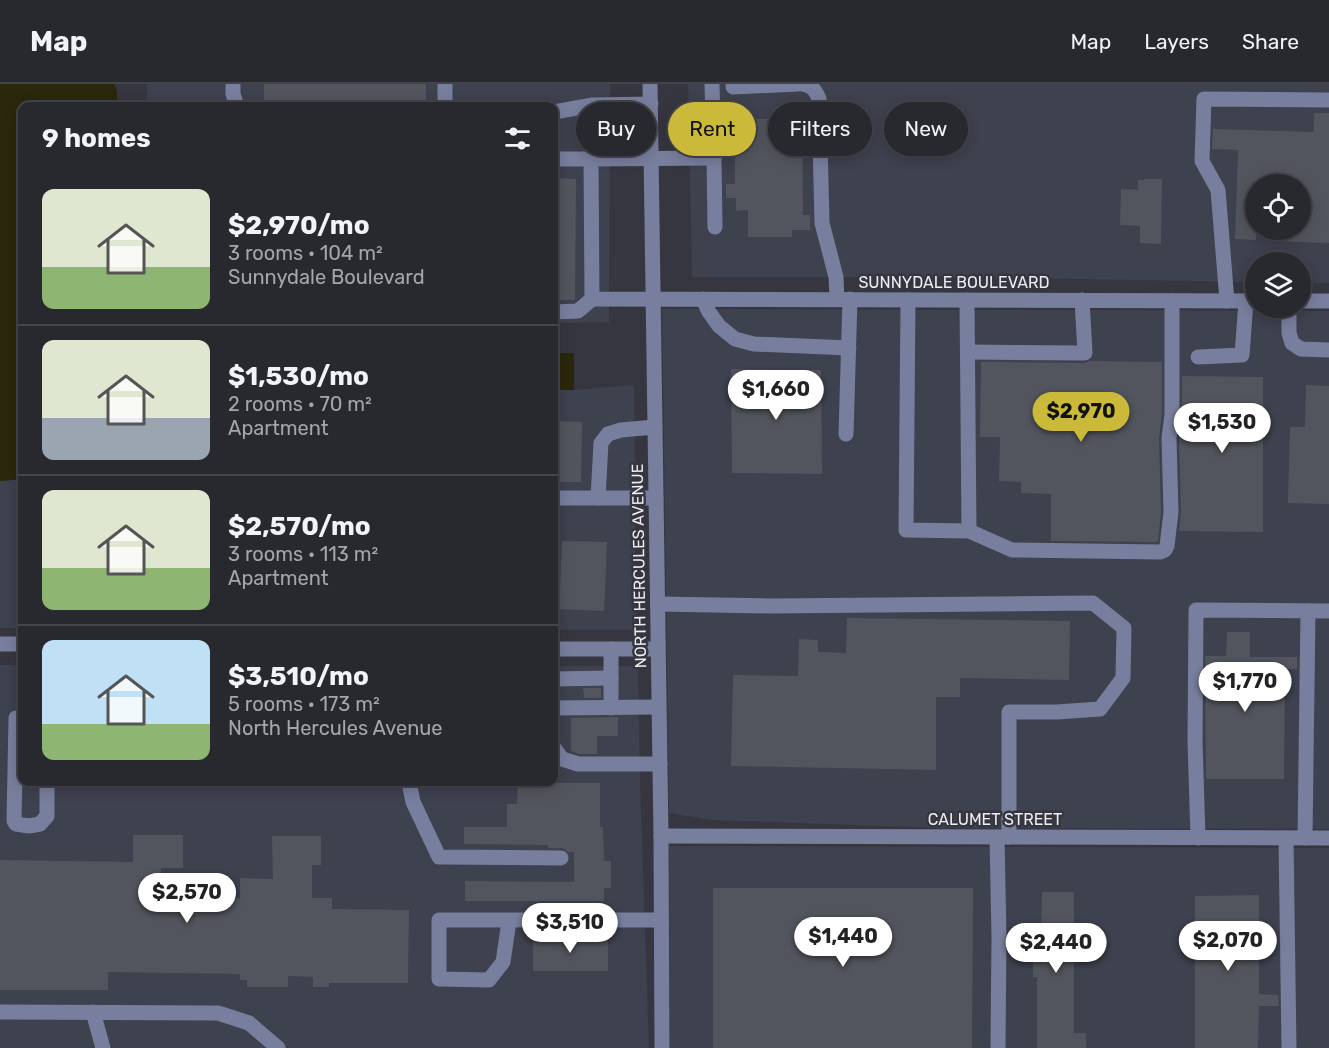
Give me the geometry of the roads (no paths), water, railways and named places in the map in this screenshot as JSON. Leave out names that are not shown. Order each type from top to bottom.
[{"type":"street","points":[[233,84],[236,102]]},
{"type":"street","points":[[445,84],[445,102]]},
{"type":"street","name":"NORTH HERCULES AVENUE","points":[[651,84],[651,102]]},
{"type":"street","points":[[712,84],[715,227]]},
{"type":"street","points":[[733,87],[800,84],[812,86],[819,99],[822,223],[843,299],[849,348],[846,434]]},
{"type":"street","points":[[1227,301],[1218,190],[1202,161],[1204,99],[1329,100]]},
{"type":"street","points":[[558,111],[576,108]]},
{"type":"street","points":[[558,159],[714,158]]},
{"type":"street","points":[[558,312],[578,311],[592,299],[591,159]]},
{"type":"street","name":"NORTH HERCULES AVENUE","points":[[651,159],[662,1048]]},
{"type":"street","name":"SUNNYDALE BOULEVARD","points":[[592,299],[1245,301]]},
{"type":"street","points":[[703,299],[719,326],[735,339],[754,344],[849,348]]},
{"type":"street","points":[[908,300],[906,530],[969,531],[1012,550],[1160,552],[1165,550],[1169,540],[1171,512],[1169,438],[1172,416],[1172,301]]},
{"type":"street","points":[[966,300],[969,531]]},
{"type":"street","points":[[968,352],[1085,354],[1082,300]]},
{"type":"street","points":[[1311,301],[1329,301]]},
{"type":"street","points":[[1198,357],[1242,355],[1248,318]]},
{"type":"street","points":[[1289,318],[1292,343],[1301,349],[1329,350]]},
{"type":"street","points":[[598,498],[601,443],[608,434],[621,430],[655,427]]},
{"type":"street","points":[[558,498],[656,498]]},
{"type":"street","points":[[658,604],[771,606],[1093,603],[1124,628],[1123,678],[1100,709],[1009,712],[999,937],[998,1048]]},
{"type":"street","points":[[1198,838],[1195,741],[1196,610],[1329,611]]},
{"type":"street","points":[[1305,838],[1308,611]]},
{"type":"street","points":[[0,644],[18,644]]},
{"type":"street","points":[[558,649],[658,649]]},
{"type":"street","points":[[611,649],[611,708]]},
{"type":"street","points":[[558,679],[611,678]]},
{"type":"street","points":[[558,708],[658,707]]},
{"type":"street","points":[[16,718],[14,821],[16,824],[29,826],[40,824],[47,816],[47,786]]},
{"type":"street","points":[[558,754],[562,759],[578,764],[660,764]]},
{"type":"street","points":[[410,786],[413,802],[439,857],[561,858]]},
{"type":"street","name":"CALUMET STREET","points":[[661,836],[1329,838]]},
{"type":"street","points":[[1286,838],[1289,1048]]},
{"type":"street","points":[[509,921],[503,962],[489,980],[439,979],[439,920],[661,920]]},
{"type":"street","points":[[0,1012],[218,1013],[249,1023],[278,1048]]},
{"type":"street","points":[[93,1012],[103,1048]]}]
